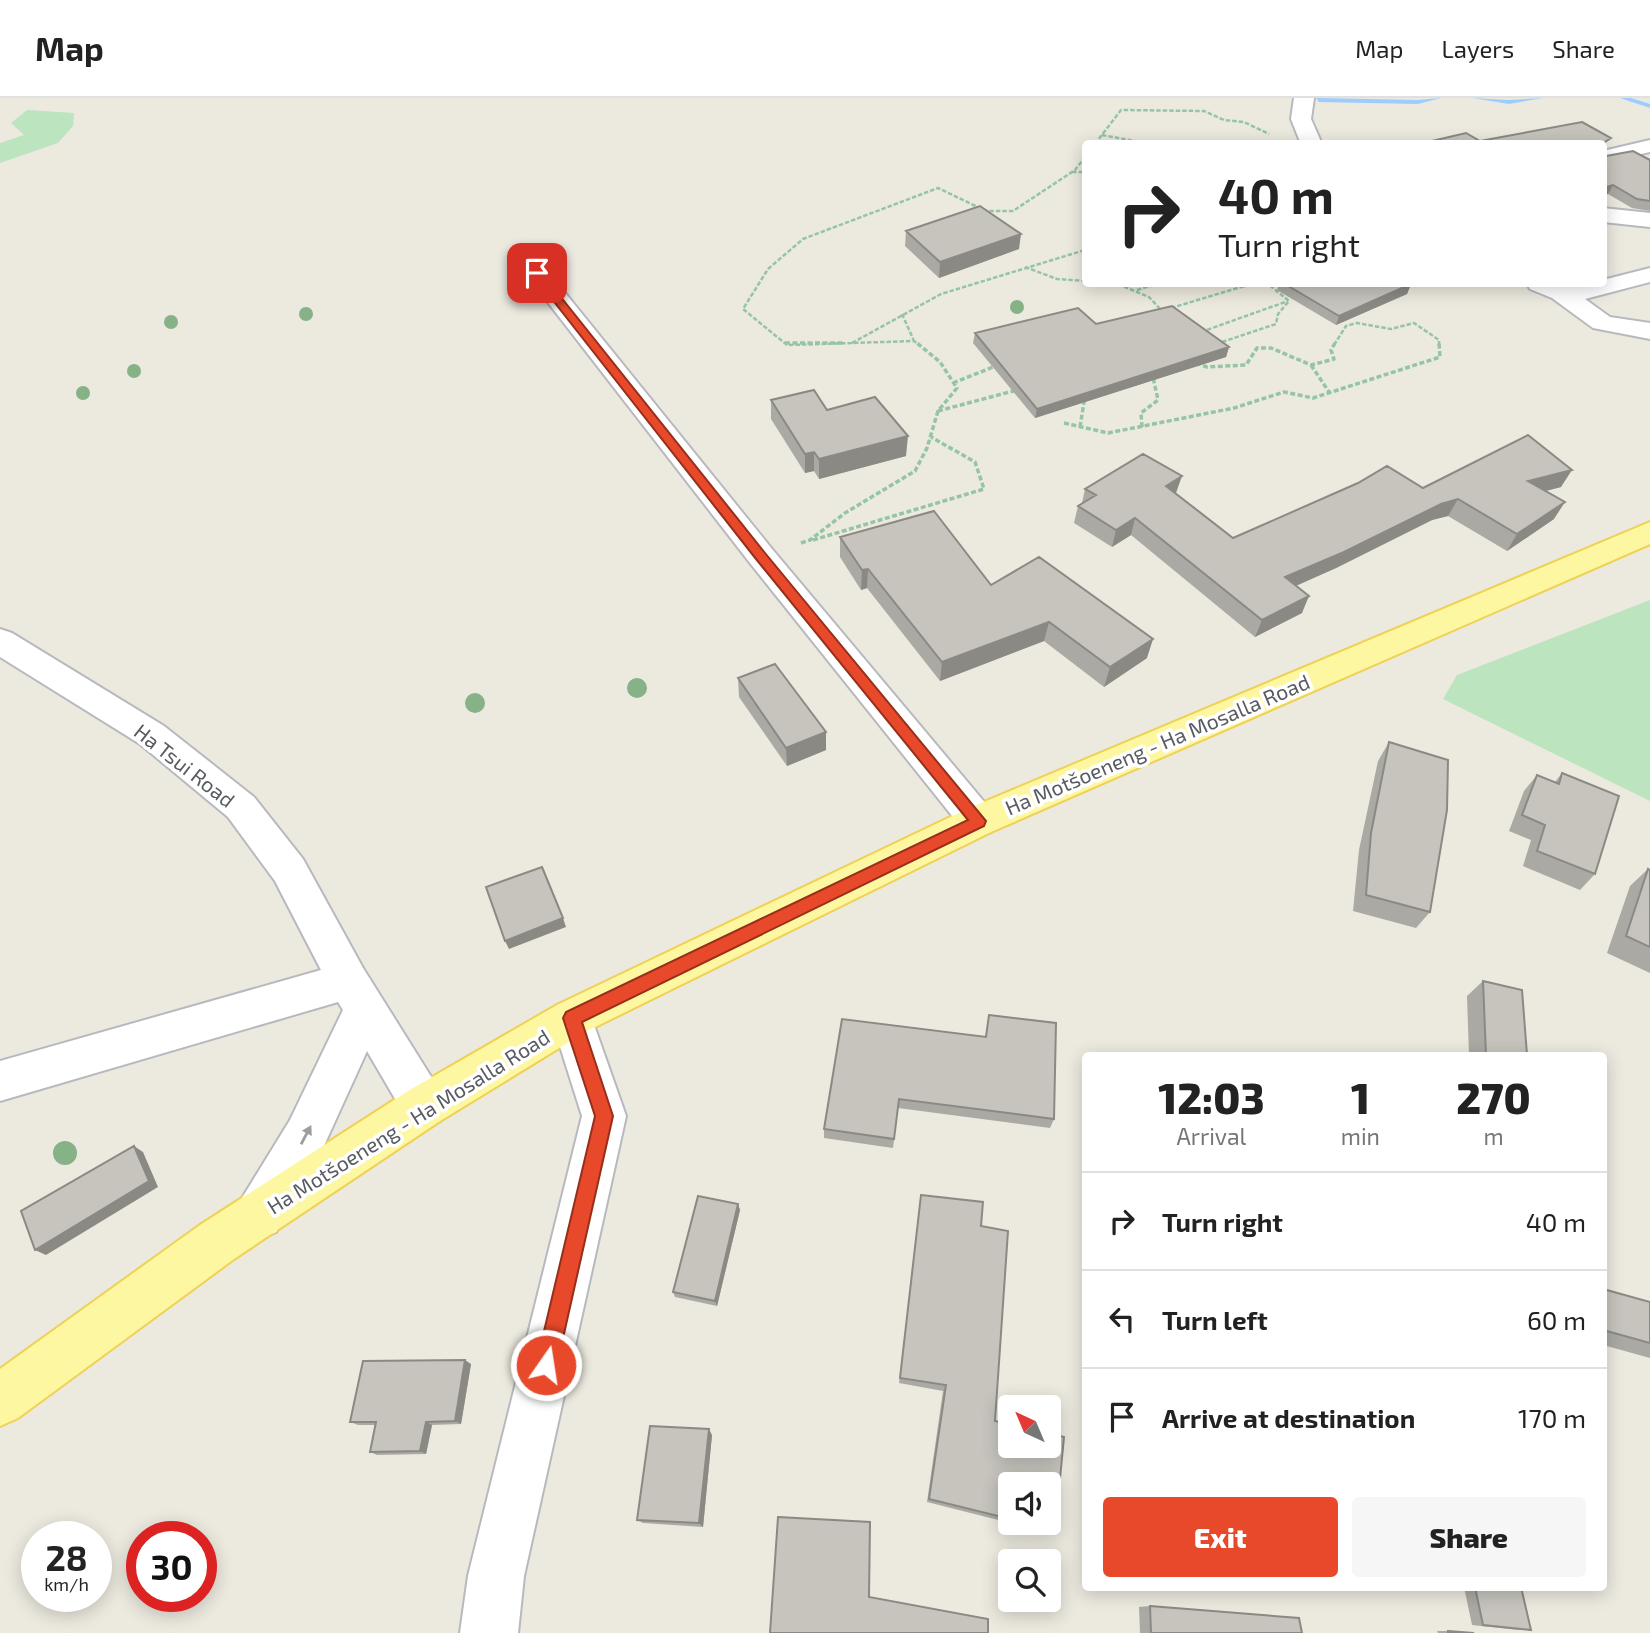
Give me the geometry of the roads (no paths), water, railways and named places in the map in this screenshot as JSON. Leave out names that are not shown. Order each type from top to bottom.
[{"type":"main road","name":"Ha Motšoeneng - Ha Mosalla Road","points":[[0,1400],[71,1346],[259,1215],[424,1106],[572,1018],[978,821],[1650,532]]},
{"type":"street","points":[[1304,98],[1301,119],[1310,140]]},
{"type":"street","points":[[1607,156],[1650,146]]},
{"type":"street","points":[[1607,215],[1650,220]]},
{"type":"street","points":[[537,273],[761,556],[978,821]]},
{"type":"street","points":[[1607,286],[1650,275]]},
{"type":"street","points":[[1550,288],[1581,293],[1604,287]]},
{"type":"street","points":[[1550,288],[1602,323],[1650,331]]},
{"type":"street","name":"Ha Tsui Road","points":[[0,641],[152,735],[241,807],[289,870],[356,995],[424,1106]]},
{"type":"street","points":[[0,1081],[356,995]]},
{"type":"street","points":[[259,1215],[306,1135],[356,995]]},
{"type":"street","points":[[489,1633],[496,1576],[604,1116],[572,1018]]},
{"type":"waterway","points":[[1319,100],[1418,102],[1437,98]]},
{"type":"waterway","points":[[1476,98],[1509,102],[1539,98]]},
{"type":"waterway","points":[[1624,98],[1650,106]]}]
